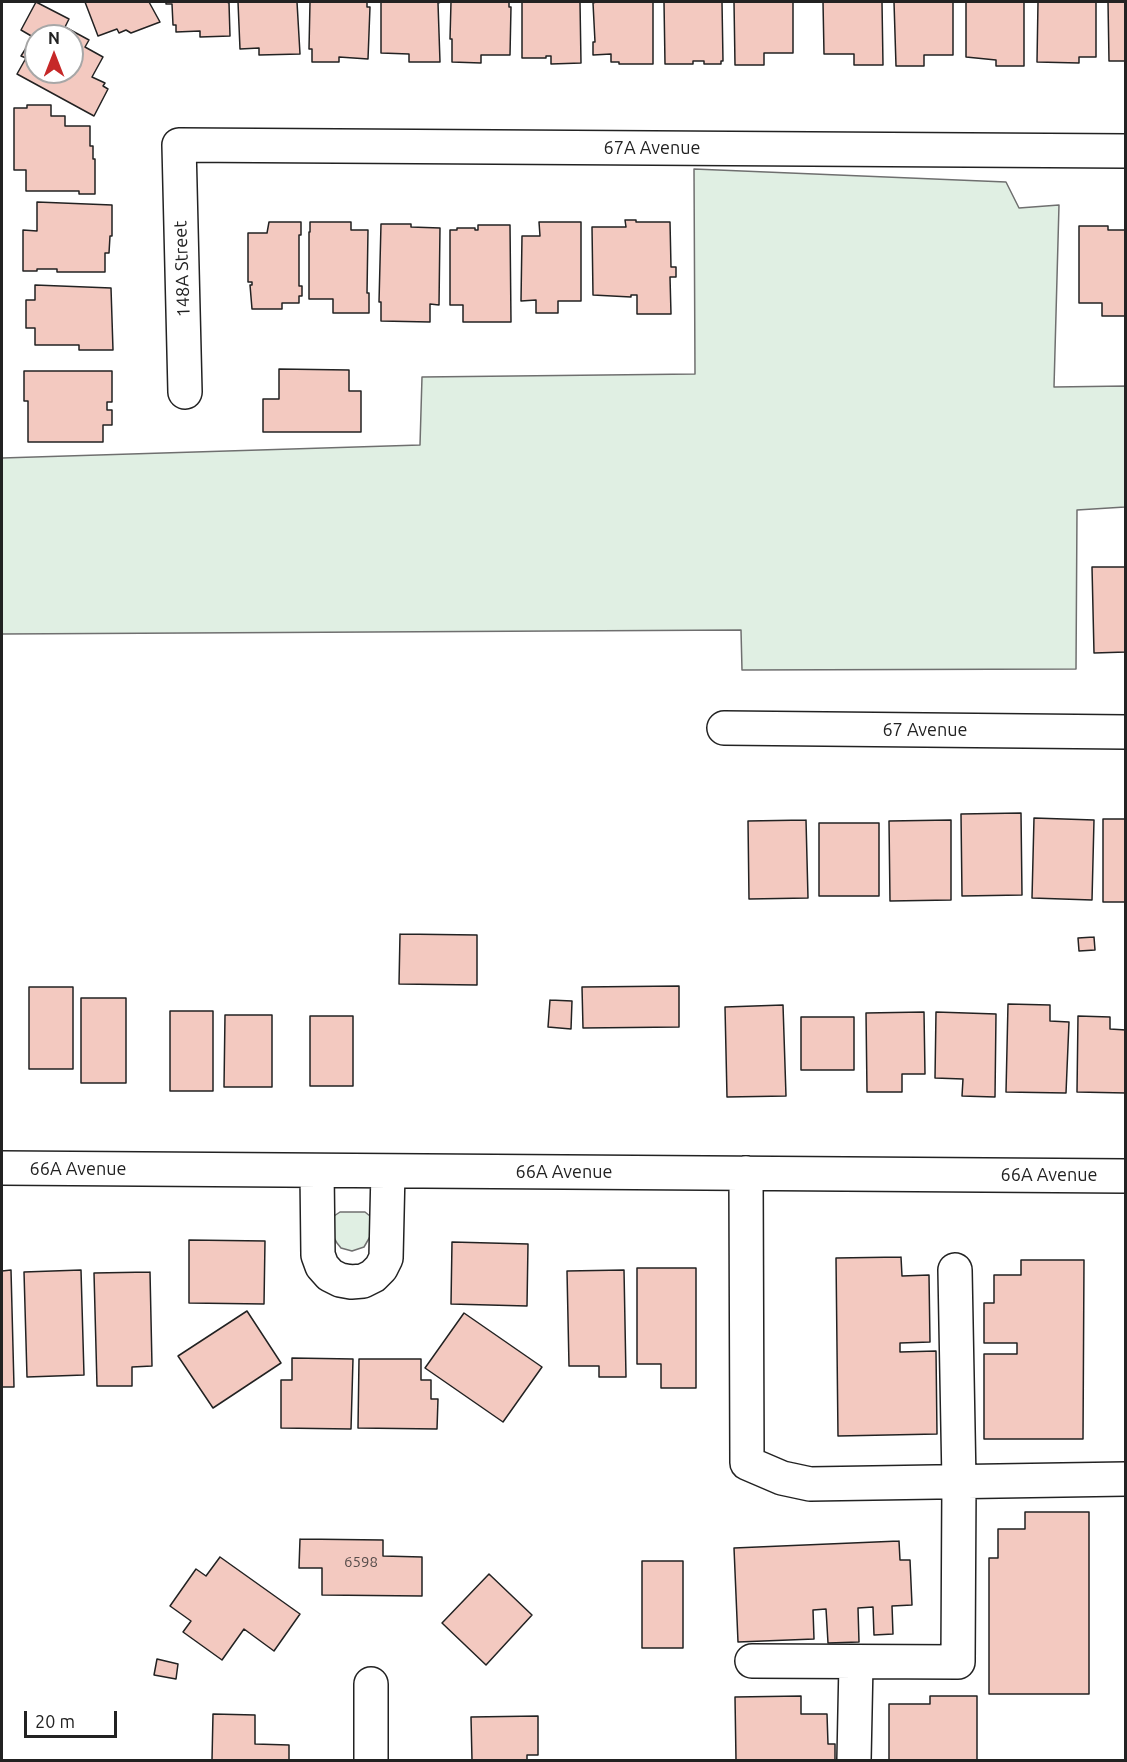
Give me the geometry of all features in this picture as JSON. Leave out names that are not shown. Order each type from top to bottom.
[{"type":"street","name":"67A Avenue","points":[[179,145],[1125,151]]},
{"type":"street","name":"148A Street","points":[[179,145],[185,392]]},
{"type":"street","name":"67 Avenue","points":[[724,729],[1125,732]]},
{"type":"street","name":"66A Avenue","points":[[2,1168],[1125,1176]]},
{"type":"street","points":[[317,1170],[318,1255],[322,1266],[330,1275],[351,1282],[363,1281],[373,1276],[387,1258],[388,1171]]},
{"type":"street","points":[[746,1173],[747,1463],[782,1478],[810,1484],[1125,1479]]},
{"type":"street","points":[[752,1661],[958,1662],[959,1482],[955,1270]]},
{"type":"street","points":[[854,1761],[856,1663]]},
{"type":"street","points":[[371,1684],[371,1761]]},
{"type":"green space","points":[[694,169],[1006,182],[1019,208],[1059,205],[1054,387],[1126,386],[1125,507],[1077,510],[1076,669],[742,670],[741,630],[2,634],[2,458],[420,445],[422,377],[695,374]]},
{"type":"green space","points":[[340,1212],[365,1212],[370,1216],[371,1235],[364,1247],[352,1251],[341,1248],[337,1243],[334,1238],[334,1216]]},
{"type":"building","points":[[36,2],[69,19],[66,24],[24,24]]},
{"type":"building","points":[[85,2],[149,2],[160,22],[131,33],[126,30],[119,33],[117,29],[98,36]]},
{"type":"building","points":[[166,2],[229,3],[230,36],[200,37],[200,31],[176,32],[176,25],[173,25],[172,4],[166,4]]},
{"type":"building","points":[[238,2],[297,2],[300,54],[259,55],[259,48],[240,49]]},
{"type":"building","points":[[310,2],[367,2],[367,7],[370,7],[368,59],[339,57],[339,62],[312,62],[312,49],[309,49]]},
{"type":"building","points":[[381,2],[441,2],[438,3],[440,62],[409,62],[409,54],[381,53]]},
{"type":"building","points":[[451,2],[509,2],[509,7],[511,7],[510,55],[481,55],[481,63],[452,62]]},
{"type":"building","points":[[522,2],[580,2],[581,63],[551,64],[551,56],[522,58]]},
{"type":"building","points":[[653,2],[653,64],[619,64],[619,62],[611,62],[611,54],[593,55],[593,42],[595,42],[593,3]]},
{"type":"building","points":[[664,2],[722,2],[723,61],[721,64],[704,64],[704,61],[693,61],[693,64],[665,64]]},
{"type":"building","points":[[734,2],[793,2],[793,53],[764,53],[764,65],[735,65]]},
{"type":"building","points":[[823,2],[882,2],[883,65],[854,65],[854,54],[824,54]]},
{"type":"building","points":[[894,2],[953,2],[953,55],[924,55],[924,66],[896,66]]},
{"type":"building","points":[[966,2],[1024,2],[1024,66],[996,66],[996,60],[966,57]]},
{"type":"building","points":[[1038,2],[1096,2],[1096,57],[1079,57],[1079,63],[1037,62]]},
{"type":"building","points":[[1108,2],[1126,2],[1126,61],[1109,61]]},
{"type":"building","points":[[84,37],[89,40],[85,47],[103,57],[92,77],[105,83],[103,86],[108,89],[94,116],[35,84],[84,84]]},
{"type":"building","points":[[24,62],[24,78],[17,74]]},
{"type":"building","points":[[27,105],[51,105],[51,116],[65,116],[65,126],[90,126],[90,146],[93,146],[93,159],[95,159],[95,194],[79,194],[79,191],[26,191],[26,170],[14,170],[14,108],[27,108]]},
{"type":"building","points":[[37,202],[112,205],[112,236],[110,236],[109,253],[105,253],[105,272],[57,272],[57,269],[23,271],[23,230],[37,231]]},
{"type":"building","points":[[625,220],[670,222],[671,267],[676,267],[676,277],[670,277],[671,314],[637,314],[637,295],[631,295],[631,297],[593,295],[592,227],[626,227]]},
{"type":"building","points":[[269,222],[301,222],[299,286],[302,286],[302,296],[299,296],[299,303],[282,303],[282,309],[252,309],[250,285],[252,282],[248,282],[248,233],[267,233]]},
{"type":"building","points":[[310,222],[351,222],[351,230],[368,230],[369,313],[333,313],[333,299],[309,299]]},
{"type":"building","points":[[539,222],[581,222],[581,301],[558,301],[558,313],[536,313],[536,300],[521,301],[522,236],[540,236]]},
{"type":"building","points":[[381,224],[411,224],[411,227],[440,228],[439,305],[430,304],[430,322],[381,321],[381,302],[379,302]]},
{"type":"building","points":[[478,225],[510,225],[511,322],[463,322],[463,305],[450,305],[450,230],[475,228],[478,230]]},
{"type":"building","points":[[1079,226],[1108,226],[1108,230],[1126,230],[1126,316],[1102,316],[1102,303],[1079,303]]},
{"type":"building","points":[[35,285],[111,288],[113,350],[79,350],[79,345],[35,345],[35,328],[26,328],[26,300],[35,300]]},
{"type":"building","points":[[279,369],[349,370],[349,391],[361,391],[361,432],[263,432],[263,399],[279,399]]},
{"type":"building","points":[[24,371],[112,371],[112,402],[107,402],[107,410],[112,410],[112,425],[103,425],[103,442],[28,442],[28,401],[24,401]]},
{"type":"building","points":[[1092,567],[1126,567],[1126,652],[1094,653]]},
{"type":"building","points":[[1021,813],[1022,895],[962,896],[961,814]]},
{"type":"building","points":[[1034,818],[1094,820],[1092,900],[1032,898]]},
{"type":"building","points":[[1103,819],[1126,819],[1126,902],[1103,902]]},
{"type":"building","points":[[806,820],[808,898],[749,899],[748,821]]},
{"type":"building","points":[[951,820],[951,900],[890,901],[889,821]]},
{"type":"building","points":[[819,823],[879,823],[879,896],[819,896]]},
{"type":"building","points":[[400,934],[477,935],[477,985],[399,984]]},
{"type":"building","points":[[1094,937],[1095,950],[1079,951],[1078,938]]},
{"type":"building","points":[[679,986],[679,1027],[583,1028],[582,987]]},
{"type":"building","points":[[29,987],[73,987],[73,1069],[29,1069]]},
{"type":"building","points":[[81,998],[126,998],[126,1083],[81,1083]]},
{"type":"building","points":[[550,1000],[572,1001],[571,1029],[548,1027]]},
{"type":"building","points":[[1008,1004],[1050,1005],[1050,1021],[1069,1022],[1066,1093],[1006,1092]]},
{"type":"building","points":[[783,1005],[786,1096],[727,1097],[725,1007]]},
{"type":"building","points":[[170,1011],[213,1011],[213,1091],[170,1091]]},
{"type":"building","points":[[924,1012],[925,1074],[902,1074],[902,1092],[867,1092],[866,1013]]},
{"type":"building","points":[[936,1012],[996,1014],[995,1097],[962,1096],[963,1079],[935,1078]]},
{"type":"building","points":[[225,1015],[272,1015],[272,1087],[224,1087]]},
{"type":"building","points":[[310,1016],[353,1016],[353,1086],[310,1086]]},
{"type":"building","points":[[1078,1016],[1110,1017],[1110,1029],[1126,1030],[1126,1093],[1077,1092]]},
{"type":"building","points":[[801,1017],[854,1017],[854,1070],[801,1070]]},
{"type":"building","points":[[189,1240],[265,1241],[264,1304],[189,1303]]},
{"type":"building","points":[[452,1242],[528,1244],[527,1306],[451,1304]]},
{"type":"building","points":[[901,1257],[902,1276],[929,1275],[930,1342],[900,1343],[900,1352],[936,1351],[937,1434],[838,1436],[836,1258]]},
{"type":"building","points":[[1021,1260],[1084,1260],[1083,1439],[984,1439],[984,1354],[1017,1354],[1017,1343],[984,1343],[984,1303],[994,1303],[994,1275],[1021,1275]]},
{"type":"building","points":[[637,1268],[696,1268],[696,1388],[661,1388],[661,1364],[637,1364]]},
{"type":"building","points":[[11,1270],[14,1387],[2,1387],[2,1271]]},
{"type":"building","points":[[81,1270],[84,1375],[27,1377],[24,1272]]},
{"type":"building","points":[[624,1270],[626,1377],[599,1377],[599,1366],[569,1366],[567,1271]]},
{"type":"building","points":[[150,1272],[152,1366],[132,1367],[132,1386],[97,1386],[94,1273]]},
{"type":"building","points":[[247,1311],[281,1363],[213,1408],[178,1356]]},
{"type":"building","points":[[464,1313],[542,1367],[503,1422],[425,1368]]},
{"type":"building","points":[[292,1358],[353,1359],[351,1429],[281,1428],[281,1380],[292,1380]]},
{"type":"building","points":[[359,1359],[421,1359],[421,1380],[431,1380],[431,1399],[438,1399],[437,1429],[358,1428]]},
{"type":"building","points":[[1025,1512],[1089,1512],[1089,1694],[989,1694],[989,1558],[998,1558],[998,1529],[1025,1529]]},
{"type":"building","points":[[300,1539],[383,1540],[383,1556],[422,1557],[422,1596],[322,1595],[322,1568],[299,1568]]},
{"type":"building","points":[[899,1541],[900,1560],[910,1560],[912,1605],[892,1606],[893,1634],[874,1635],[873,1607],[858,1608],[859,1642],[828,1643],[826,1609],[813,1610],[814,1639],[738,1642],[734,1548]]},
{"type":"building","points":[[220,1557],[300,1614],[274,1651],[244,1629],[222,1660],[183,1632],[191,1621],[170,1606],[196,1569],[206,1576]]},
{"type":"building","points":[[642,1561],[683,1561],[683,1648],[642,1648]]},
{"type":"building","points":[[489,1574],[532,1615],[486,1665],[442,1623]]},
{"type":"building","points":[[157,1659],[178,1664],[176,1679],[154,1675]]},
{"type":"building","points":[[801,1696],[801,1714],[827,1714],[828,1744],[835,1744],[835,1760],[736,1760],[735,1697]]},
{"type":"building","points":[[930,1696],[977,1696],[977,1760],[889,1760],[889,1704],[930,1704]]},
{"type":"building","points":[[213,1714],[255,1715],[255,1744],[289,1745],[289,1760],[212,1760]]},
{"type":"building","points":[[538,1716],[538,1755],[527,1755],[527,1760],[472,1760],[471,1717]]}]
